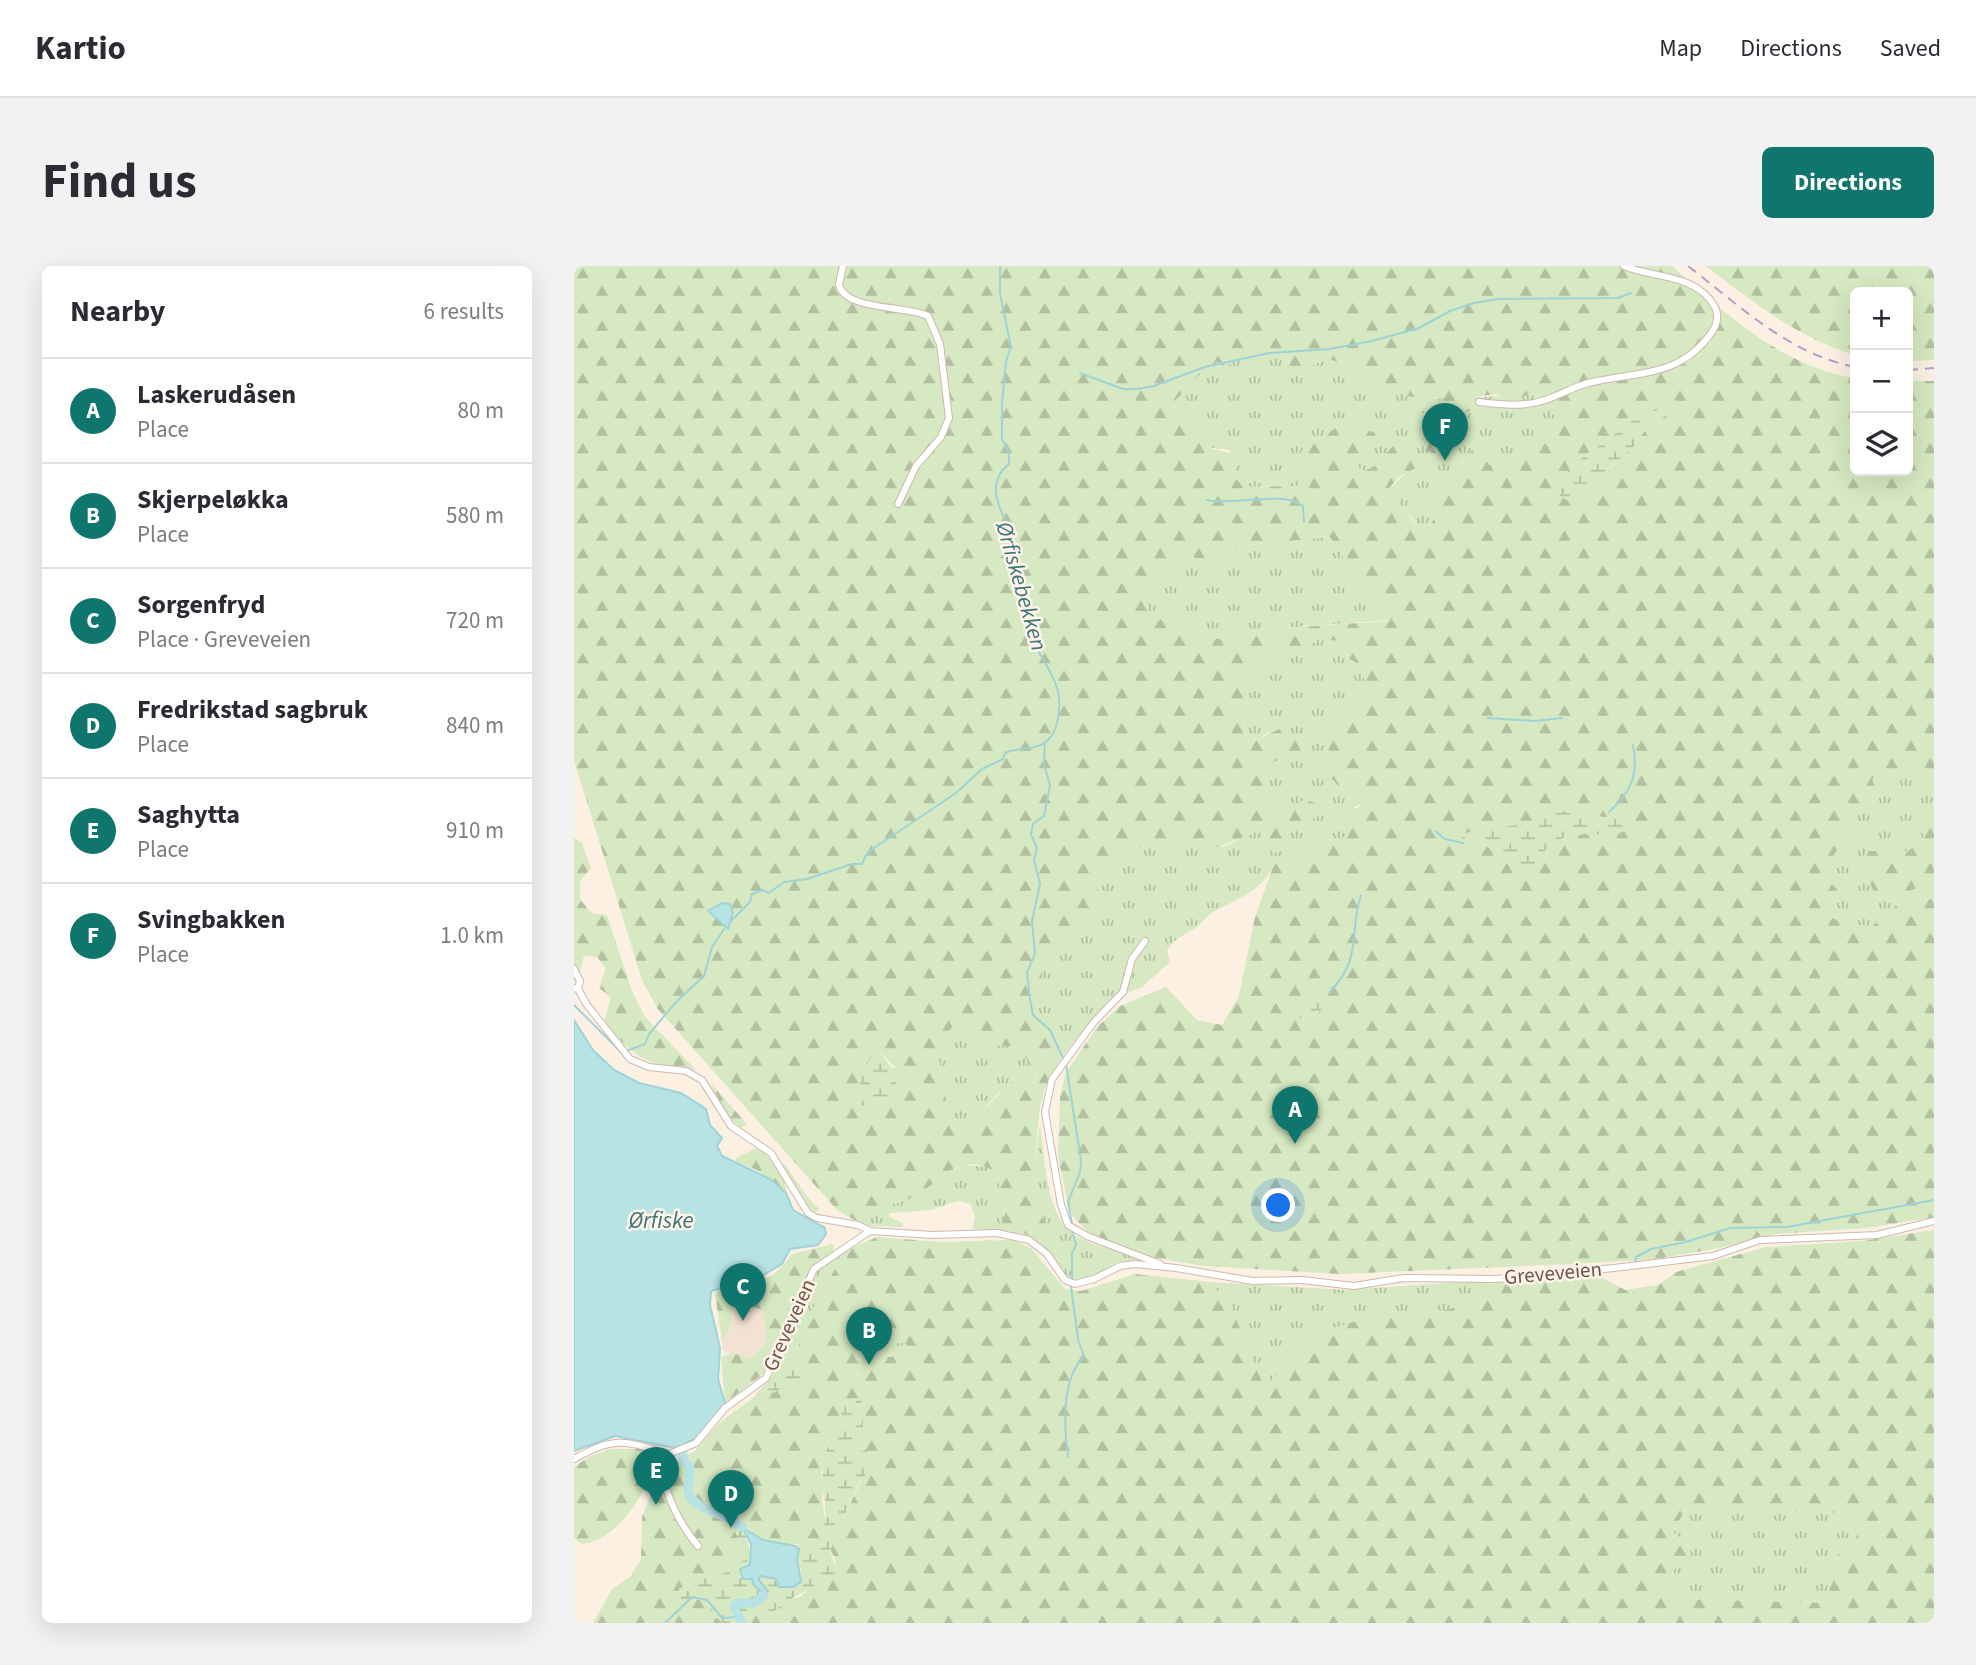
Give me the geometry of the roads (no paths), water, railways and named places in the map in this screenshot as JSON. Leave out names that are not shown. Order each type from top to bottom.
[{"type":"street","points":[[843,266],[839,284],[848,299],[909,308],[928,316],[940,344],[947,393],[947,428],[916,466],[898,503]]},
{"type":"street","points":[[1479,402],[1519,405],[1539,402],[1589,383],[1676,365],[1698,348],[1715,327],[1717,315],[1714,306],[1684,281],[1625,266]]},
{"type":"street","name":"Greveveien","points":[[1145,941],[1132,959],[1123,992],[1094,1022],[1052,1079],[1047,1095],[1045,1125],[1065,1221],[1075,1231],[1168,1267]]},
{"type":"street","points":[[574,969],[580,981],[578,990],[624,1051],[638,1064],[686,1070],[696,1076],[707,1086],[731,1126],[771,1153],[808,1213],[817,1218],[858,1225],[870,1231]]},
{"type":"street","name":"Greveveien","points":[[669,1454],[696,1443],[725,1408],[766,1378],[814,1269],[870,1231],[933,1235],[997,1233],[1029,1240],[1047,1254],[1065,1280],[1075,1284],[1094,1279],[1124,1265],[1168,1267],[1253,1281],[1303,1280],[1335,1285],[1404,1278],[1496,1279],[1713,1256],[1760,1240],[1794,1236],[1879,1234],[1934,1221]]},
{"type":"street","points":[[574,1460],[602,1446],[629,1441],[669,1454],[661,1468],[663,1480],[680,1518],[698,1546]]},
{"type":"water","points":[[722,903],[730,904],[733,912],[728,929],[708,911]]},
{"type":"water","name":"Ørfiske","points":[[574,1020],[593,1050],[614,1070],[639,1083],[681,1093],[706,1109],[710,1125],[722,1138],[717,1146],[722,1156],[772,1180],[786,1193],[793,1210],[825,1228],[826,1234],[818,1245],[790,1249],[782,1264],[753,1281],[711,1291],[710,1305],[720,1348],[718,1379],[725,1403],[697,1438],[675,1448],[615,1436],[574,1451]]},
{"type":"water","points":[[742,1527],[763,1540],[795,1546],[799,1550],[797,1559],[801,1582],[793,1587],[779,1587],[776,1579],[760,1576],[759,1580],[768,1591],[764,1595],[753,1584],[752,1579],[743,1579],[740,1569],[750,1565],[751,1544]]},
{"type":"waterway","name":"Ørfiskebekken","points":[[730,922],[750,902],[752,894],[762,890],[769,893],[784,882],[807,879],[852,864],[862,864],[866,855],[874,848],[956,793],[982,769],[1003,759],[1005,753],[1039,746],[1049,739],[1055,730],[1059,708],[1058,690],[1032,636],[1027,608],[1019,589],[1014,541],[996,491],[1001,473],[1009,464],[1009,454],[1002,439],[1002,404],[1006,361],[1011,347],[1000,294],[1000,266]]},
{"type":"waterway","points":[[1080,373],[1123,389],[1136,389],[1154,386],[1205,367],[1269,353],[1329,349],[1372,341],[1419,328],[1450,311],[1474,303],[1497,299],[1618,298],[1631,293]]},
{"type":"waterway","points":[[1207,500],[1294,501],[1303,506],[1304,522]]},
{"type":"waterway","points":[[1488,718],[1535,721],[1562,718]]},
{"type":"waterway","points":[[1045,742],[1044,764],[1050,785],[1044,816],[1033,824],[1031,834],[1037,848],[1034,860],[1040,884],[1032,921],[1035,953],[1027,973],[1033,1015],[1050,1030],[1063,1058]]},
{"type":"waterway","points":[[1609,812],[1632,782],[1635,765],[1633,745]]},
{"type":"waterway","points":[[1435,831],[1445,839],[1463,843]]},
{"type":"waterway","points":[[1330,992],[1341,979],[1351,955],[1361,895]]},
{"type":"waterway","name":"Ørfiskebekken","points":[[626,1051],[645,1044],[649,1034],[677,1001],[704,976],[712,947],[724,929]]},
{"type":"waterway","name":"Ørfiskebekken","points":[[574,1005],[621,1052]]},
{"type":"waterway","points":[[1066,1064],[1081,1161],[1080,1172],[1068,1202],[1072,1224]]},
{"type":"waterway","points":[[1635,1263],[1636,1257],[1651,1249],[1686,1242],[1730,1228],[1787,1227],[1934,1200]]},
{"type":"waterway","points":[[1072,1231],[1076,1245],[1072,1253],[1072,1279]]},
{"type":"waterway","points":[[1572,1269],[1601,1266]]},
{"type":"waterway","points":[[1068,1457],[1065,1418],[1068,1390],[1071,1377],[1084,1357],[1078,1339],[1071,1287]]},
{"type":"waterway","points":[[683,1447],[683,1460],[690,1468],[690,1497],[702,1507],[742,1527]]},
{"type":"waterway","points":[[742,1623],[734,1606],[737,1603],[754,1603],[764,1595]]},
{"type":"waterway","points":[[665,1623],[692,1597],[707,1600],[722,1618],[738,1617]]},
{"type":"railway","points":[[1688,266],[1766,327],[1787,340],[1831,361],[1850,366]]},
{"type":"railway","points":[[1913,370],[1934,368]]},
{"type":"place","name":"Svingbakken","points":[[1445,461]]},
{"type":"place","name":"Laskerudåsen","points":[[1295,1144]]},
{"type":"place","name":"Sorgenfryd","points":[[743,1321]]},
{"type":"place","name":"Skjerpeløkka","points":[[869,1365]]},
{"type":"place","name":"Saghytta","points":[[656,1505]]},
{"type":"place","name":"Fredrikstad sagbruk","points":[[731,1528]]}]
